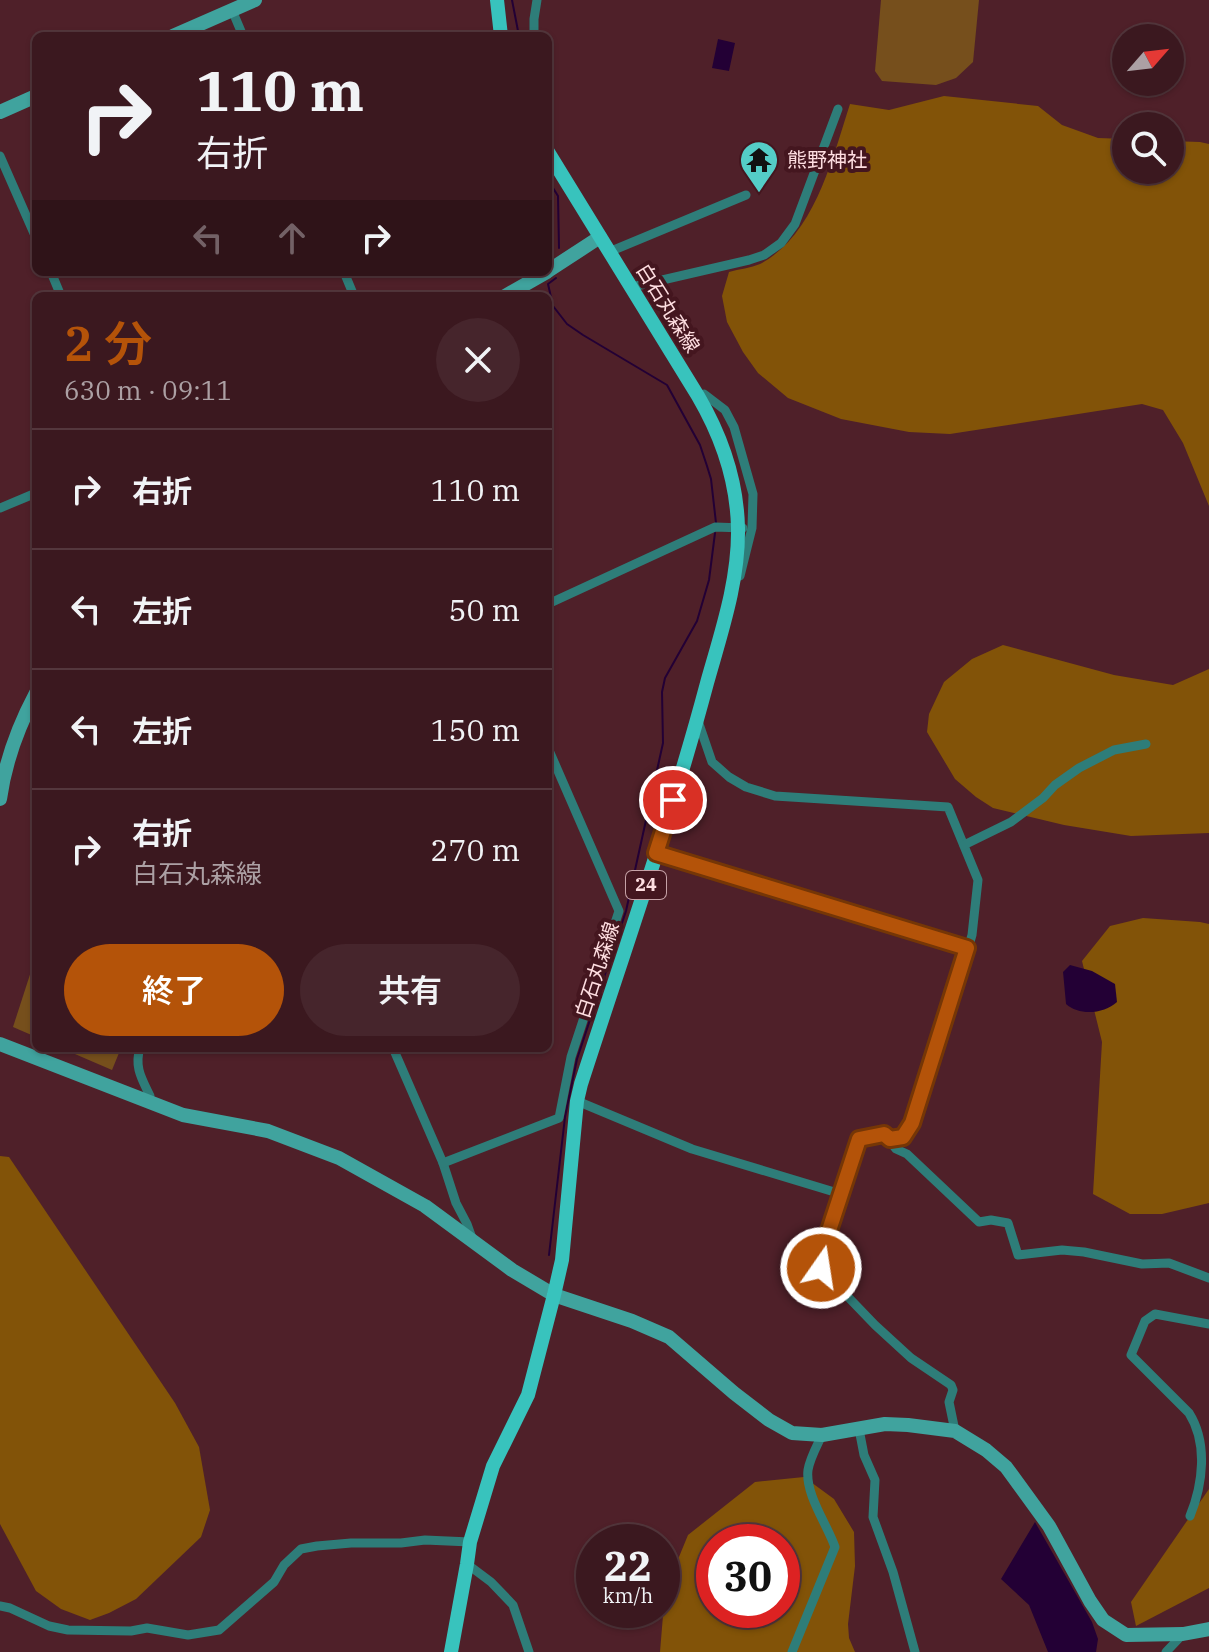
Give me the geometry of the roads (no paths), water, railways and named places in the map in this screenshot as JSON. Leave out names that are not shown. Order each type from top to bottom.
[{"type":"main road","points":[[497,0],[501,32]]},
{"type":"main road","name":"白石丸森線","points":[[451,1652],[470,1542],[493,1466],[528,1395],[554,1295],[562,1260],[577,1101],[698,719],[745,528],[725,451],[708,412],[552,159]]},
{"type":"street","points":[[534,32],[537,0]]},
{"type":"street","points":[[182,32],[244,4],[243,32]]},
{"type":"street","points":[[0,112],[32,98]]},
{"type":"street","points":[[632,287],[749,260],[764,255],[781,243],[795,224],[838,109]]},
{"type":"street","points":[[0,156],[32,229]]},
{"type":"street","points":[[609,252],[746,195]]},
{"type":"street","points":[[552,269],[600,237]]},
{"type":"street","points":[[512,292],[540,276]]},
{"type":"street","points":[[0,508],[32,495]]},
{"type":"street","points":[[552,602],[718,527],[745,528]]},
{"type":"street","points":[[0,799],[2,771],[32,707]]},
{"type":"street","points":[[698,719],[712,762],[746,787],[775,796],[948,807],[978,880],[972,935],[912,1123],[903,1137],[890,1139],[884,1134]]},
{"type":"street","points":[[964,845],[1011,822],[1079,768],[1114,750],[1146,744]]},
{"type":"street","points":[[443,1163],[559,1118],[571,1057],[619,911],[552,757]]},
{"type":"street","points":[[656,853],[967,948]]},
{"type":"street","points":[[0,1044],[183,1115],[268,1131],[339,1158],[425,1206],[512,1270],[554,1295],[669,1337],[769,1420],[792,1433],[822,1435],[885,1424],[955,1431],[1006,1467],[1049,1526],[1103,1620],[1126,1635],[1183,1634],[1209,1629]]},
{"type":"street","points":[[139,1052],[137,1067],[150,1096],[147,1102]]},
{"type":"street","points":[[395,1052],[473,1241]]},
{"type":"street","points":[[577,1101],[692,1149],[841,1194]]},
{"type":"street","points":[[884,1134],[859,1139],[819,1261],[821,1268],[875,1325],[911,1358],[951,1385],[953,1390],[949,1402],[955,1431]]},
{"type":"street","points":[[884,1134],[896,1149],[907,1154],[979,1222],[991,1220],[1008,1223],[1018,1255],[1062,1250],[1084,1252],[1142,1264],[1169,1263],[1209,1278]]},
{"type":"street","points":[[1190,1516],[1202,1467],[1196,1423],[1131,1355],[1145,1321],[1155,1314],[1209,1324]]},
{"type":"street","points":[[859,1429],[864,1455],[875,1480],[873,1517],[893,1572],[915,1652]]},
{"type":"street","points":[[792,1652],[835,1547],[808,1487],[808,1468],[822,1435]]},
{"type":"street","points":[[0,1606],[49,1626],[68,1630],[131,1631],[147,1628],[188,1635],[219,1630],[274,1582],[284,1565],[301,1549],[351,1543],[470,1542]]},
{"type":"street","points":[[467,1564],[491,1582],[513,1605],[529,1652]]},
{"type":"street","points":[[1166,1652],[1183,1634]]},
{"type":"waterway","points":[[512,0],[518,32]]},
{"type":"waterway","points":[[552,186],[558,196],[559,248]]},
{"type":"waterway","points":[[550,292],[548,284],[556,278]]},
{"type":"waterway","points":[[552,302],[567,324],[667,385],[700,445],[711,479],[716,523]]},
{"type":"waterway","points":[[549,1255],[565,1117],[577,1059],[626,911],[663,743],[662,692],[665,678],[697,621],[709,580],[715,533]]},
{"type":"place","name":"熊野神社","points":[[759,194]]}]
